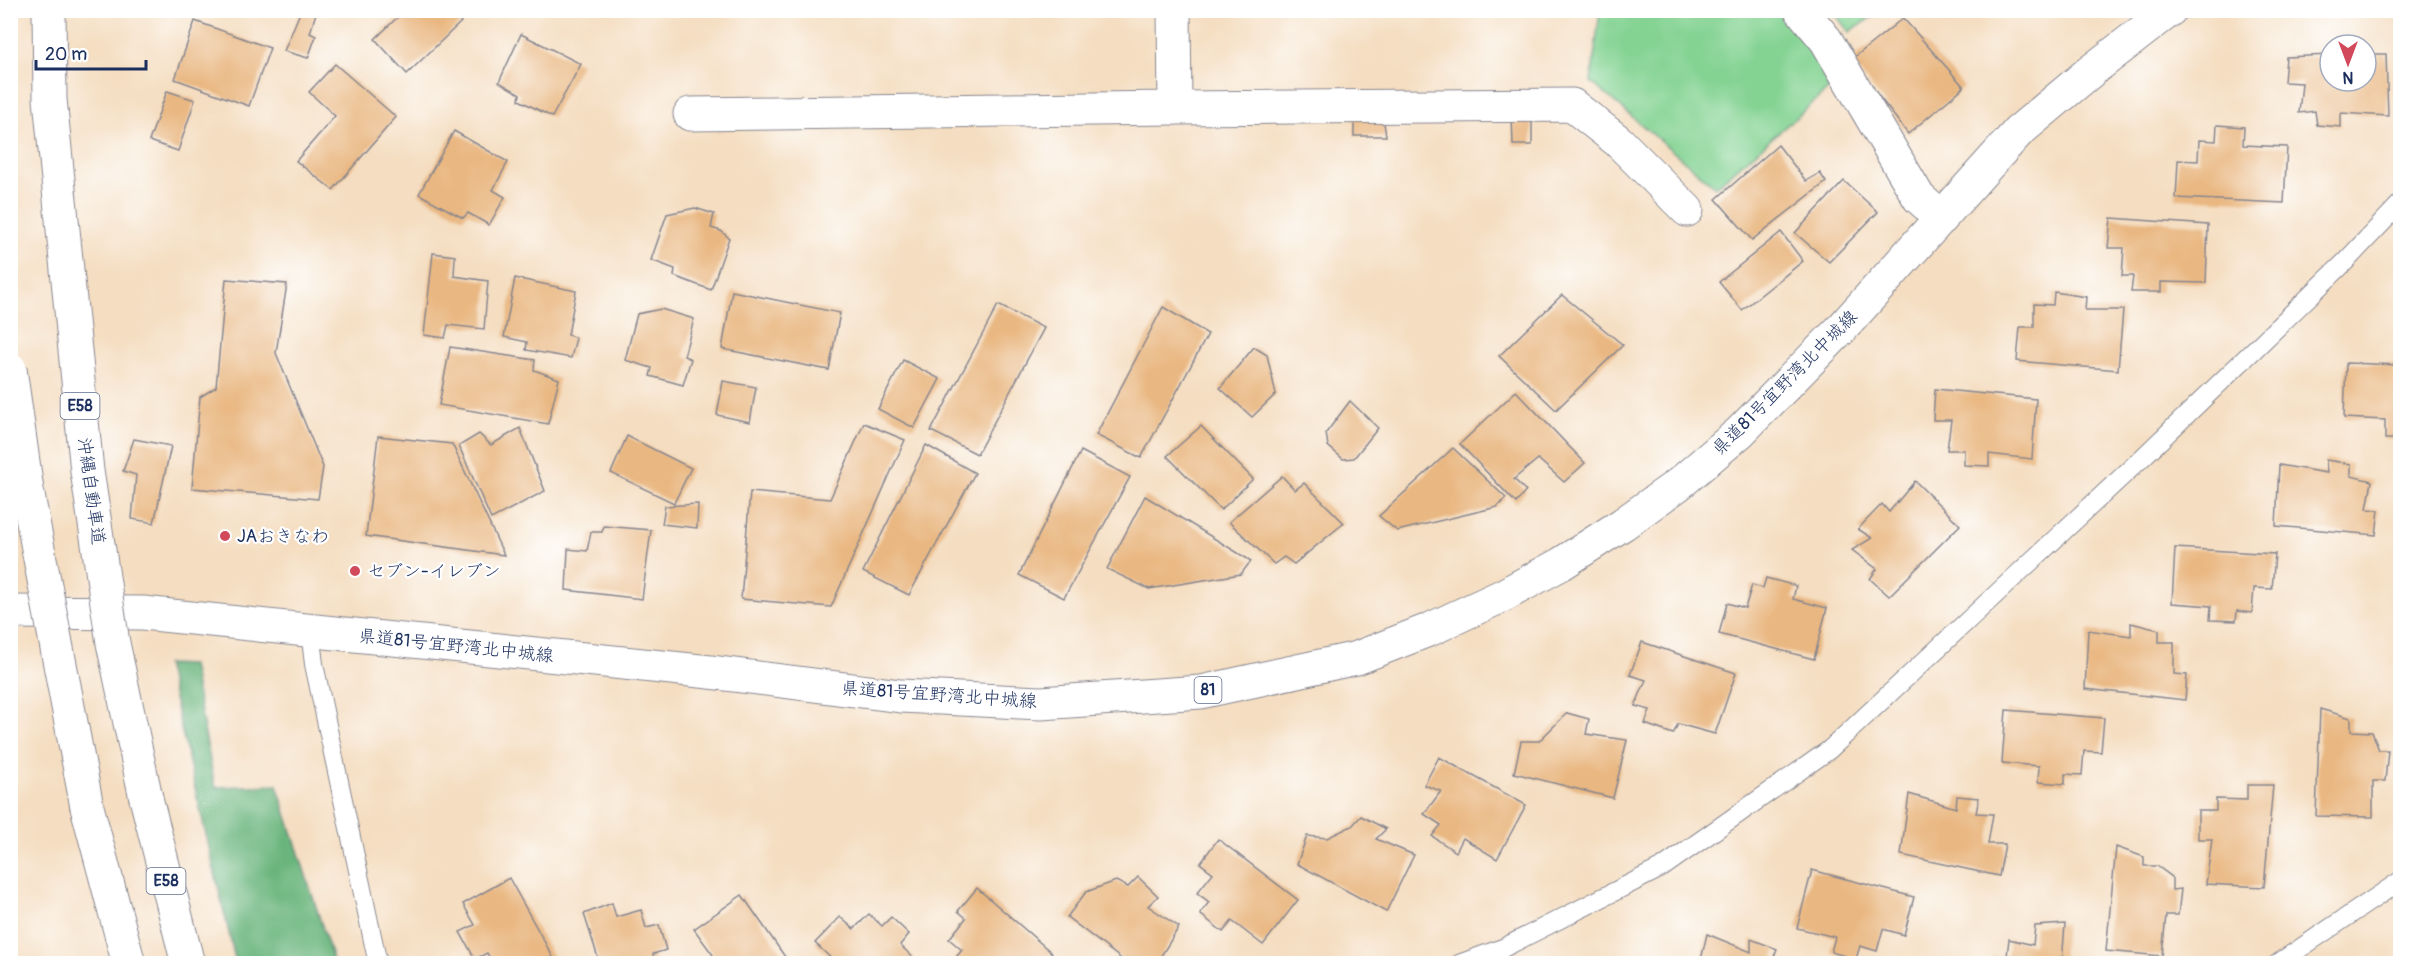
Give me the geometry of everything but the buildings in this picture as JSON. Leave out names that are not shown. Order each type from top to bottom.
[{"type":"main road","name":"沖縄自動車道","points":[[49,10],[50,99],[87,471],[113,643],[146,798],[186,953]]},
{"type":"main road","points":[[1174,10],[1175,108]]},
{"type":"main road","points":[[1801,10],[1826,40],[1919,198],[1942,218]]},
{"type":"main road","name":"県道81号宜野湾北中城線","points":[[10,612],[142,612],[710,672],[901,696],[1041,703],[1201,692],[1357,658],[1431,629],[1504,595],[1552,569],[1623,524],[1679,484],[1740,432],[1843,327],[2018,132],[2091,71],[2170,10]]},
{"type":"main road","points":[[690,114],[1572,105],[1618,141],[1687,210]]},
{"type":"main road","points":[[10,369],[27,490],[114,963]]},
{"type":"main road","points":[[87,807],[129,963]]},
{"type":"lane","points":[[1459,963],[1503,948],[1663,867],[1829,750],[2143,457],[2345,262],[2400,204]]},
{"type":"lane","points":[[310,631],[314,664],[378,963]]},
{"type":"lane","points":[[2277,963],[2400,881]]},
{"type":"green space","points":[[1778,10],[1836,83],[1715,187],[1591,82],[1600,11]]},
{"type":"green space","points":[[1833,11],[1881,11],[1849,32]]},
{"type":"green space","points":[[166,664],[192,665],[215,787],[277,785],[334,963],[236,963]]},
{"type":"place","name":"JAおきなわ","points":[[225,536]]},
{"type":"place","name":"セブン-イレブン","points":[[355,571]]}]
